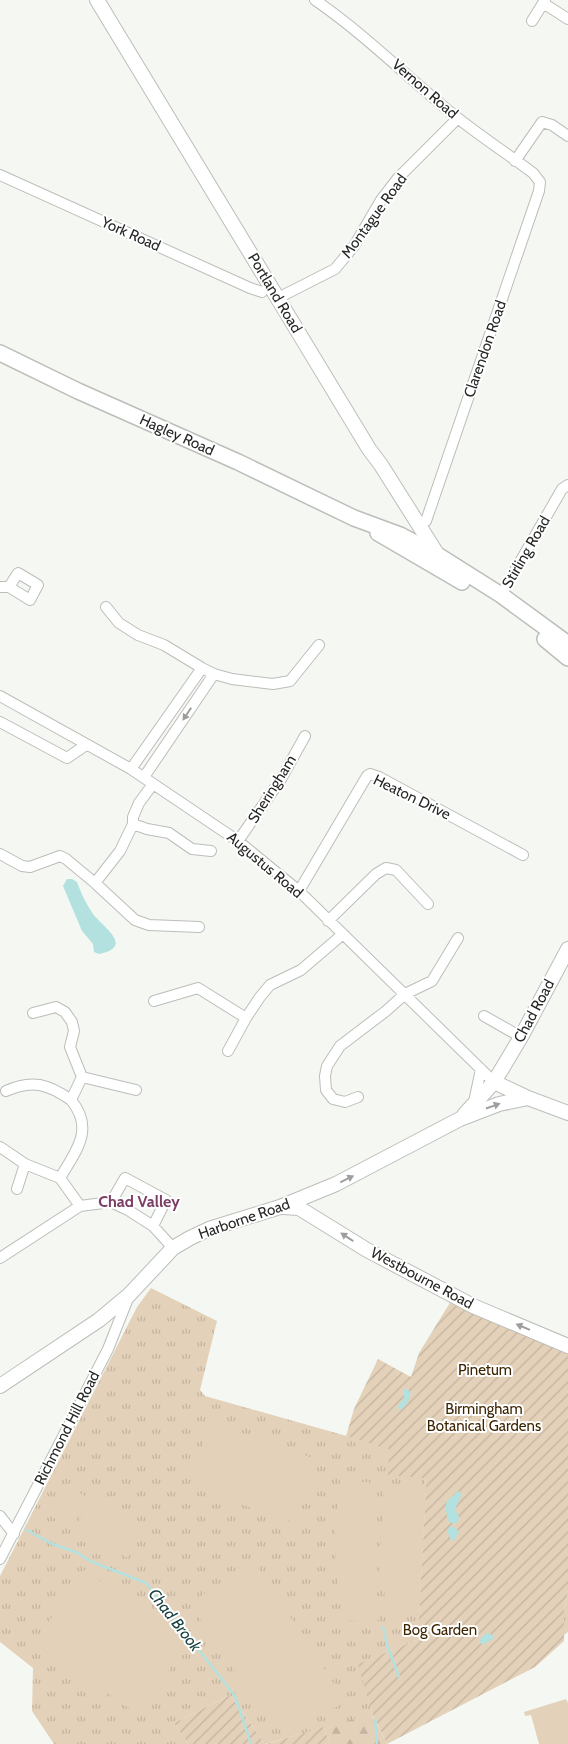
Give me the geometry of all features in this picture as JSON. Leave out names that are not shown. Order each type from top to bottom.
[{"type":"highway","name":"Hagley Road","points":[[0,353],[78,391],[230,458],[354,518],[400,534],[501,595],[568,644]]},
{"type":"highway","name":"Hagley Road","points":[[354,518],[504,609],[568,658]]},
{"type":"main road","name":"Portland Road","points":[[97,0],[369,449],[385,471],[436,554],[459,580]]},
{"type":"main road","name":"Chad Road","points":[[491,1075],[521,1037],[568,949]]},
{"type":"main road","points":[[491,1075],[528,1098],[568,1113]]},
{"type":"main road","name":"Harborne Road","points":[[460,1119],[472,1107],[491,1075]]},
{"type":"main road","name":"Harborne Road","points":[[0,1386],[99,1320],[129,1295],[173,1248],[190,1238],[209,1229],[280,1207],[300,1203],[460,1119],[498,1104],[528,1098]]},
{"type":"main road","name":"Westbourne Road","points":[[300,1203],[367,1250],[472,1306],[568,1346]]},
{"type":"street","name":"Vernon Road","points":[[314,0],[389,58],[458,118],[536,177]]},
{"type":"street","points":[[532,21],[544,2],[568,19]]},
{"type":"street","name":"Montague Road","points":[[278,298],[335,269],[354,246],[381,200],[398,178],[458,118]]},
{"type":"street","points":[[515,161],[542,122],[552,125],[568,136]]},
{"type":"street","name":"York Road","points":[[0,175],[262,292]]},
{"type":"street","name":"Clarendon Road","points":[[426,521],[539,191],[540,182],[536,177]]},
{"type":"street","name":"Stirling Road","points":[[501,595],[562,489],[568,485]]},
{"type":"street","points":[[106,607],[120,623],[138,636],[164,645],[214,674],[232,679],[273,684],[284,683],[290,680],[319,646]]},
{"type":"street","points":[[132,770],[202,668]]},
{"type":"street","points":[[144,777],[214,674]]},
{"type":"street","name":"Augustus Road","points":[[0,696],[144,777],[238,841],[298,891],[491,1075]]},
{"type":"street","points":[[0,722],[67,758],[86,745]]},
{"type":"street","name":"Sheringham","points":[[238,841],[281,779],[305,736]]},
{"type":"street","name":"Heaton Drive","points":[[298,891],[367,776],[370,774],[379,777],[523,855]]},
{"type":"street","points":[[95,883],[120,851],[133,824],[133,817],[139,803],[153,784]]},
{"type":"street","points":[[133,824],[146,829],[169,833],[192,849],[211,851]]},
{"type":"street","points":[[0,854],[22,866],[30,867],[60,856],[95,883],[135,920],[149,925],[199,927]]},
{"type":"street","points":[[328,921],[376,874],[386,868],[396,870],[428,904]]},
{"type":"street","points":[[228,1051],[246,1018],[270,985],[301,970],[343,934]]},
{"type":"street","points":[[358,1097],[345,1102],[333,1100],[326,1090],[327,1066],[340,1046],[386,1012],[405,994],[432,981],[458,938]]},
{"type":"street","points":[[154,1000],[198,988],[246,1018]]},
{"type":"street","points":[[33,1013],[56,1007],[65,1012],[72,1022],[74,1031],[70,1048],[82,1078],[71,1100]]},
{"type":"street","points":[[484,1016],[521,1037]]},
{"type":"street","points":[[82,1078],[136,1090]]},
{"type":"street","points":[[6,1091],[20,1084],[35,1084],[60,1092],[78,1108],[83,1123],[83,1136],[60,1178]]},
{"type":"street","points":[[0,1147],[25,1164],[60,1178],[80,1206]]},
{"type":"street","points":[[17,1189],[25,1164]]},
{"type":"street","points":[[111,1202],[125,1178],[166,1200],[153,1226]]},
{"type":"street","points":[[0,1258],[80,1206],[111,1202],[153,1226],[173,1248]]},
{"type":"street","name":"Richmond Hill Road","points":[[0,1559],[108,1349],[129,1295]]},
{"type":"street","points":[[0,1516],[14,1534]]},
{"type":"green space","points":[[151,1288],[217,1321],[200,1390],[205,1396],[389,1448],[425,1478],[419,1639],[359,1664],[372,1714],[265,1744],[230,1695],[174,1723],[188,1744],[54,1744],[32,1711],[33,1668],[0,1642],[0,1576],[137,1307]]},
{"type":"green space","name":"Birmingham Botanical Gardens","points":[[451,1301],[568,1352],[568,1593],[564,1609],[564,1641],[535,1667],[387,1744],[372,1714],[358,1664],[419,1639],[425,1478],[388,1475],[389,1449],[346,1436],[354,1409],[378,1359],[411,1377],[419,1353]]},
{"type":"green space","points":[[211,1422],[318,1460],[296,1523],[189,1486]]},
{"type":"green space","points":[[340,1480],[376,1483],[374,1574],[379,1620],[343,1621],[336,1573],[335,1527]]},
{"type":"green space","points":[[63,1484],[87,1497],[70,1527],[47,1514]]},
{"type":"green space","points":[[384,1485],[426,1487],[419,1615],[383,1613],[386,1574],[379,1573]]},
{"type":"green space","points":[[91,1497],[145,1525],[128,1558],[74,1530]]},
{"type":"green space","points":[[254,1562],[346,1702],[286,1732],[267,1699],[257,1706],[190,1603]]},
{"type":"green space","points":[[84,1570],[188,1642],[139,1715],[34,1643]]},
{"type":"green space","points":[[568,1593],[568,1632],[564,1635],[564,1609]]},
{"type":"green space","points":[[230,1695],[265,1744],[188,1744],[174,1723]]},
{"type":"green space","points":[[566,1699],[568,1703],[568,1744],[539,1744],[531,1715],[525,1716],[524,1712]]},
{"type":"green space","points":[[371,1713],[387,1744],[330,1744],[324,1727]]},
{"type":"green space","points":[[324,1727],[330,1744],[266,1744]]},
{"type":"water","points":[[67,879],[77,882],[93,914],[113,936],[116,942],[115,947],[109,951],[99,954],[94,952],[93,944],[82,931],[63,886]]},
{"type":"water","points":[[404,1389],[411,1393],[407,1404],[399,1411],[398,1406],[404,1398]]},
{"type":"water","points":[[458,1491],[462,1494],[455,1509],[459,1517],[458,1523],[449,1523],[446,1505],[449,1499]]},
{"type":"water","points":[[450,1526],[459,1531],[454,1541],[451,1540],[447,1531]]},
{"type":"water","points":[[486,1633],[493,1635],[493,1639],[482,1645],[479,1640]]},
{"type":"waterway","name":"Chad Brook","points":[[27,1530],[50,1543],[78,1553],[90,1561],[146,1583],[235,1696],[251,1744]]},
{"type":"waterway","points":[[383,1627],[387,1645],[399,1677]]},
{"type":"waterway","points":[[375,1720],[377,1744]]},
{"type":"district","name":"Chad Valley","points":[[139,1201]]},
{"type":"park label","name":"Pinetum","points":[[485,1370]]},
{"type":"park label","name":"Bog Garden","points":[[440,1630]]}]
